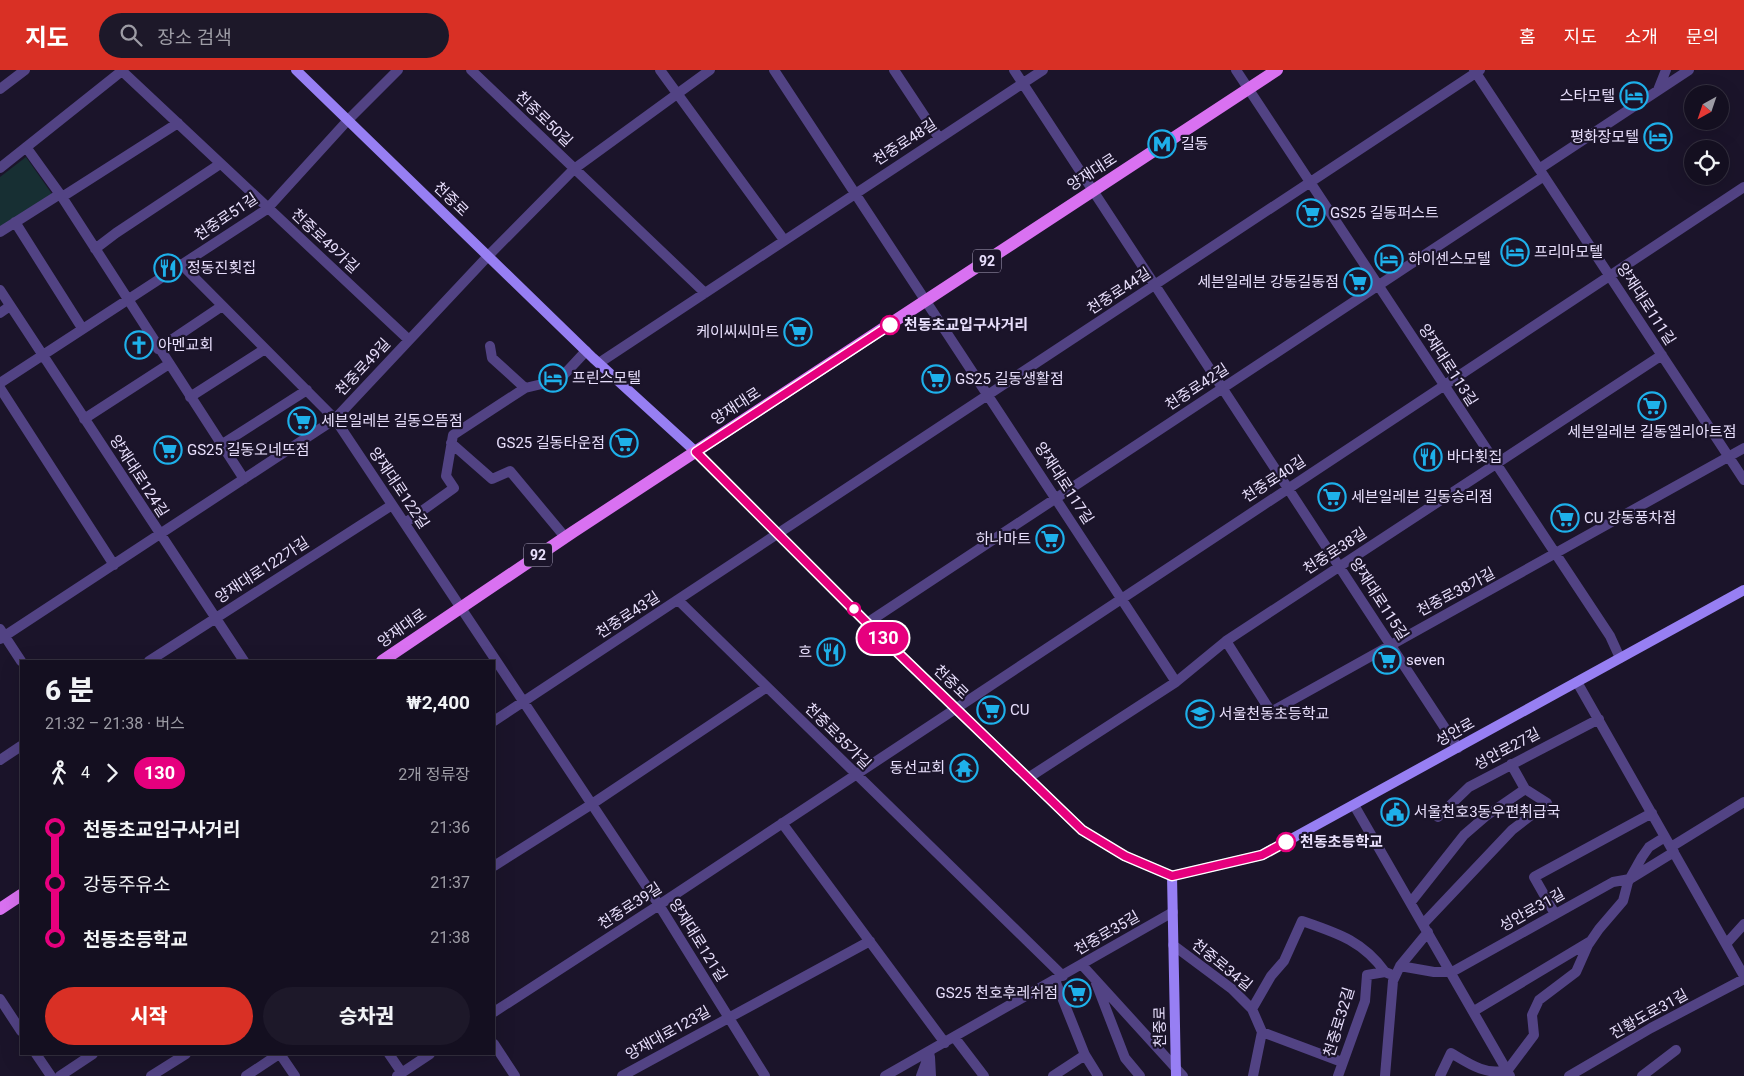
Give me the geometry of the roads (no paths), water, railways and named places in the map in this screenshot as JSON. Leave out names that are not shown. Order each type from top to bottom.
[{"type":"main road","name":"천중로","points":[[296,70],[586,351],[696,452],[867,623],[1082,830],[1125,856],[1172,876],[1177,1074]]},
{"type":"main road","name":"양재대로","points":[[383,660],[565,537],[1277,70]]},
{"type":"main road","name":"성안로","points":[[1172,876],[1262,855],[1744,590]]},
{"type":"main road","points":[[0,909],[20,896]]},
{"type":"street","points":[[0,89],[25,70]]},
{"type":"street","points":[[0,168],[122,70]]},
{"type":"street","name":"천중로49가길","points":[[122,70],[267,209],[409,340]]},
{"type":"street","name":"천중로51길","points":[[0,383],[267,209],[348,120],[398,70]]},
{"type":"street","name":"천중로50길","points":[[470,70],[574,169]]},
{"type":"street","points":[[660,70],[784,240]]},
{"type":"street","name":"천중로50길","points":[[488,256],[574,169],[710,70]]},
{"type":"street","points":[[774,70],[925,301]]},
{"type":"street","points":[[894,70],[939,138]]},
{"type":"street","name":"양재대로115길","points":[[1014,70],[1289,487],[1458,748]]},
{"type":"street","name":"천중로48길","points":[[599,363],[1043,70]]},
{"type":"street","name":"양재대로113길","points":[[1236,70],[1610,636],[1620,658]]},
{"type":"street","points":[[1658,91],[1666,70]]},
{"type":"street","name":"천중로42길","points":[[867,623],[1378,286],[1689,70]]},
{"type":"street","name":"양재대로111길","points":[[1476,71],[1744,480]]},
{"type":"street","name":"천중로44길","points":[[779,534],[1311,183],[1476,71]]},
{"type":"street","points":[[0,232],[178,124]]},
{"type":"street","points":[[26,147],[61,196],[126,300],[244,479]]},
{"type":"street","points":[[95,249],[220,164]]},
{"type":"street","points":[[574,169],[705,293]]},
{"type":"street","name":"천중로40길","points":[[955,707],[1744,187]]},
{"type":"street","points":[[15,222],[82,328]]},
{"type":"street","name":"천중로49길","points":[[2,635],[114,565],[335,419],[488,256]]},
{"type":"street","name":"양재대로122길","points":[[181,264],[335,419],[461,606]]},
{"type":"street","name":"양재대로124길","points":[[0,290],[243,660]]},
{"type":"street","name":"양재대로117길","points":[[925,301],[989,395],[1176,682]]},
{"type":"street","points":[[0,313],[10,306]]},
{"type":"street","points":[[158,349],[222,306]]},
{"type":"street","points":[[490,346],[492,358],[525,388]]},
{"type":"street","points":[[190,397],[265,349]]},
{"type":"street","points":[[405,523],[454,488],[446,476],[452,435],[525,388],[559,380],[586,351]]},
{"type":"street","name":"천중로38길","points":[[1028,778],[1176,682],[1226,641],[1662,356]]},
{"type":"street","points":[[84,419],[168,364]]},
{"type":"street","points":[[0,388],[114,565]]},
{"type":"street","points":[[221,445],[306,390]]},
{"type":"street","points":[[451,443],[492,480],[510,471],[565,537]]},
{"type":"street","name":"천중로38가길","points":[[1226,641],[1271,712],[1744,448]]},
{"type":"street","name":"양재대로122가길","points":[[151,660],[392,505]]},
{"type":"street","name":"천중로43길","points":[[495,720],[779,534]]},
{"type":"street","name":"천중로35가길","points":[[678,600],[1059,978]]},
{"type":"street","name":"양재대로121길","points":[[461,606],[659,905],[765,1076]]},
{"type":"street","points":[[2,635],[20,660]]},
{"type":"street","points":[[1578,682],[1744,975]]},
{"type":"street","points":[[495,865],[592,804],[766,687]]},
{"type":"street","name":"천중로39길","points":[[495,1011],[659,905],[955,707]]},
{"type":"street","name":"성안로27길","points":[[1438,817],[1469,787],[1599,719]]},
{"type":"street","points":[[0,760],[20,747]]},
{"type":"street","points":[[1385,1076],[1385,1054],[1398,971],[1426,928],[1512,830],[1547,803],[1525,789],[1511,764]]},
{"type":"street","points":[[1411,902],[1464,835],[1486,816],[1525,789]]},
{"type":"street","name":"성안로31길","points":[[1452,972],[1614,882],[1630,879],[1744,802]]},
{"type":"street","points":[[1354,805],[1452,972],[1506,1074]]},
{"type":"street","points":[[1555,914],[1534,877],[1652,813]]},
{"type":"street","points":[[782,823],[870,941],[950,1040],[984,1076]]},
{"type":"street","points":[[1506,1074],[1534,1035],[1532,1015],[1539,1000],[1576,972],[1591,941],[1623,900],[1630,879],[1649,847],[1665,837]]},
{"type":"street","name":"천중로35길","points":[[885,1076],[1173,912]]},
{"type":"street","name":"천중로34길","points":[[1252,1009],[1272,976],[1284,961],[1302,921],[1354,941],[1375,958],[1385,972]]},
{"type":"street","points":[[1726,944],[1744,924]]},
{"type":"street","points":[[729,1017],[870,941]]},
{"type":"street","points":[[1474,1011],[1591,941]]},
{"type":"street","name":"천중로34길","points":[[1173,945],[1226,984],[1252,1009],[1262,1032]]},
{"type":"street","name":"천중로","points":[[1082,965],[1177,1074]]},
{"type":"street","points":[[1385,972],[1452,972]]},
{"type":"street","name":"천중로32길","points":[[1338,1076],[1365,1001],[1367,975],[1385,972]]},
{"type":"street","name":"진황도로31길","points":[[1569,1076],[1744,975]]},
{"type":"street","points":[[1094,977],[1126,1058],[1140,1076]]},
{"type":"street","points":[[1059,978],[1085,1055],[1098,1076]]},
{"type":"street","points":[[0,999],[20,1029]]},
{"type":"street","name":"양재대로123길","points":[[622,1076],[729,1017]]},
{"type":"street","points":[[1252,1076],[1262,1032],[1342,1062]]},
{"type":"street","points":[[495,1046],[515,1076]]},
{"type":"street","points":[[1642,1076],[1676,1050]]},
{"type":"street","points":[[921,1076],[930,1052]]},
{"type":"street","points":[[930,1052],[932,1076]]},
{"type":"street","points":[[1440,1076],[1451,1053],[1478,1068],[1496,1074],[1506,1074]]},
{"type":"street","points":[[37,1055],[51,1076]]},
{"type":"street","points":[[60,1076],[92,1055]]},
{"type":"street","points":[[151,1076],[184,1055]]},
{"type":"street","points":[[246,1076],[278,1055]]},
{"type":"street","points":[[281,1055],[295,1076]]},
{"type":"street","points":[[390,1055],[399,1074],[428,1055]]},
{"type":"street","points":[[1053,1076],[1085,1055]]},
{"type":"place","name":"스타모텔","points":[[1634,96]]},
{"type":"place","name":"평화장모텔","points":[[1658,137]]},
{"type":"place","name":"길동","points":[[1162,144]]},
{"type":"place","name":"GS25 길동퍼스트","points":[[1311,213]]},
{"type":"place","name":"프리마모텔","points":[[1515,252]]},
{"type":"place","name":"하이센스모텔","points":[[1389,259]]},
{"type":"place","name":"정동진횟집","points":[[168,268]]},
{"type":"place","name":"세븐일레븐 강동길동점","points":[[1358,282]]},
{"type":"place","name":"천동초교입구사거리","points":[[890,325]]},
{"type":"place","name":"케이씨씨마트","points":[[798,332]]},
{"type":"place","name":"아멘교회","points":[[139,345]]},
{"type":"place","name":"프린스모텔","points":[[553,378]]},
{"type":"place","name":"GS25 길동생활점","points":[[936,379]]},
{"type":"place","name":"세븐일레븐 길동엘리아트점","points":[[1652,406]]},
{"type":"place","name":"세븐일레븐 길동으뜸점","points":[[302,421]]},
{"type":"place","name":"GS25 길동타운점","points":[[624,443]]},
{"type":"place","name":"GS25 길동오네뜨점","points":[[168,450]]},
{"type":"place","name":"바다횟집","points":[[1428,457]]},
{"type":"place","name":"세븐일레븐 길동승리점","points":[[1332,497]]},
{"type":"place","name":"CU 강동풍차점","points":[[1565,518]]},
{"type":"place","name":"하나마트","points":[[1050,539]]},
{"type":"place","name":"흐","points":[[831,652]]},
{"type":"place","name":"seven","points":[[1387,660]]},
{"type":"place","name":"CU","points":[[991,710]]},
{"type":"place","name":"서울천동초등학교","points":[[1200,714]]},
{"type":"place","name":"동선교회","points":[[964,768]]},
{"type":"place","name":"서울천호3동우편취급국","points":[[1395,812]]},
{"type":"place","name":"천동초등학교","points":[[1286,842]]},
{"type":"place","name":"GS25 천호후레쉬점","points":[[1077,993]]}]
